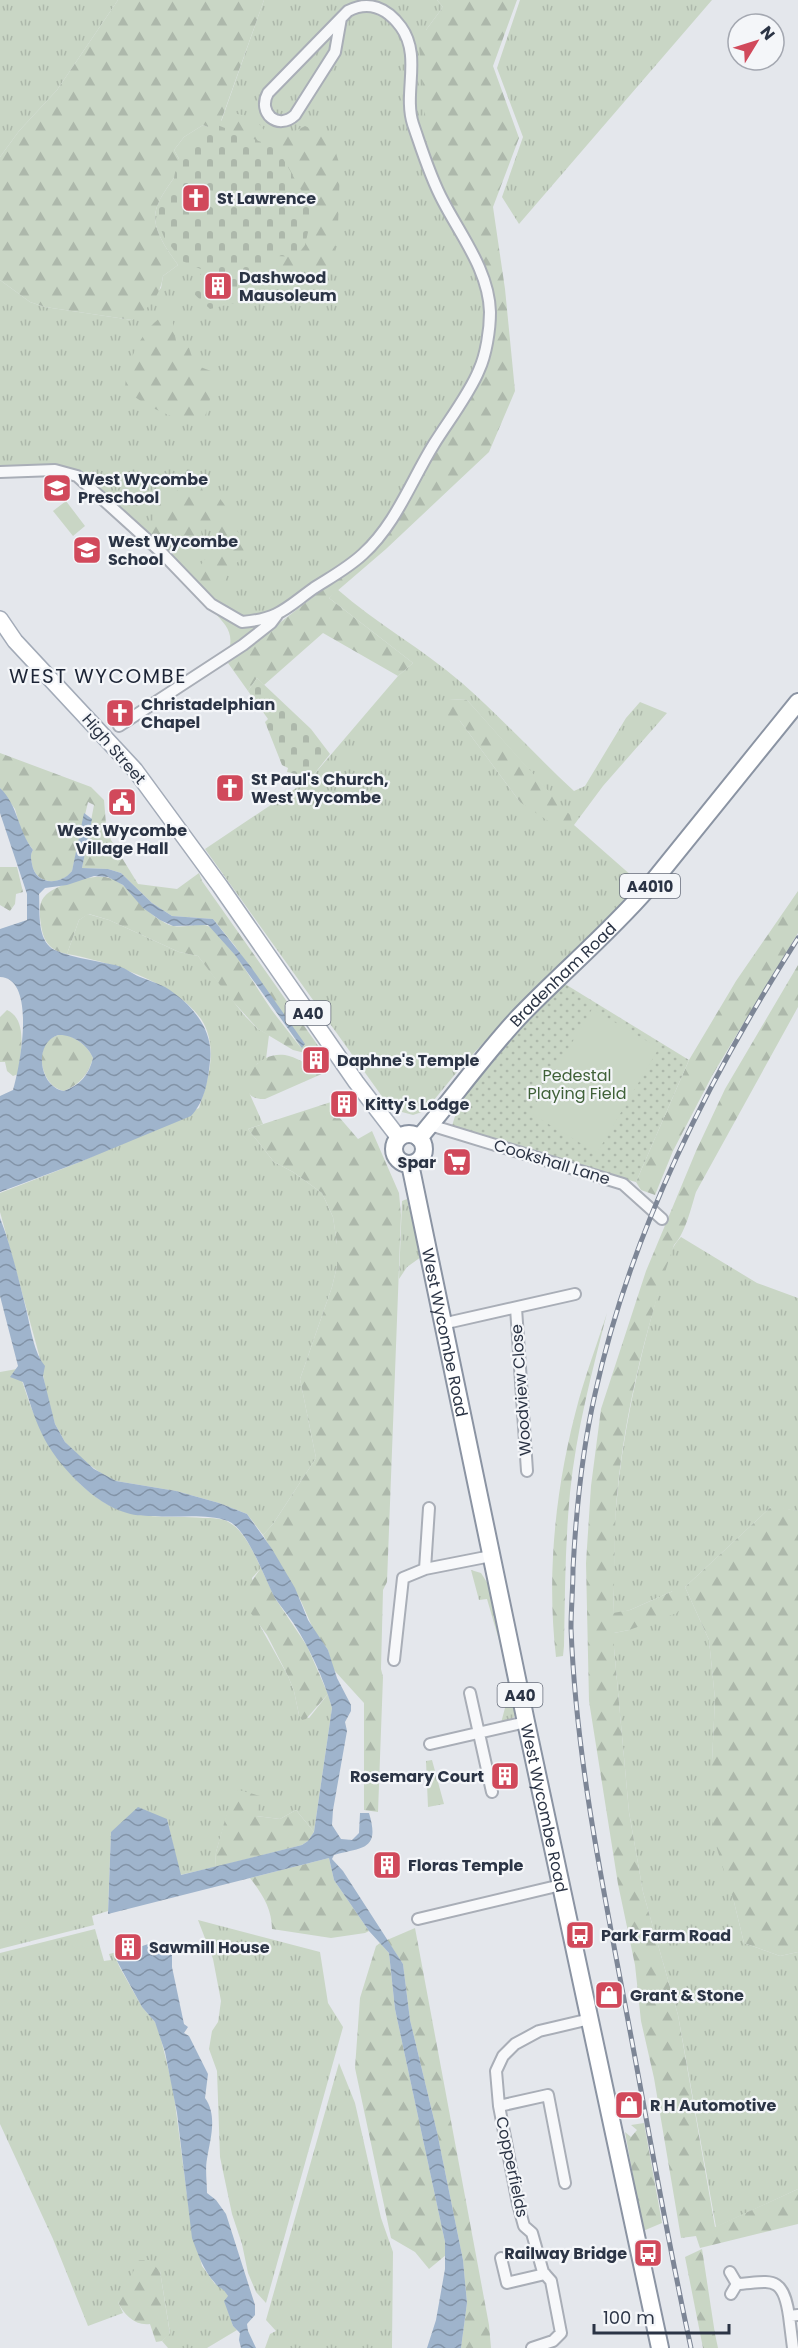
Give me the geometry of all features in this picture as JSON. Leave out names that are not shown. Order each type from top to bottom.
[{"type":"highway","name":"Bradenham Road","points":[[419,1138],[516,1020],[628,911],[654,882],[798,702]]},
{"type":"highway","points":[[399,1138],[409,1133],[419,1138],[424,1146],[424,1151],[418,1161],[410,1164]]},
{"type":"highway","name":"A40","points":[[399,1138],[394,1145],[396,1157],[410,1164]]},
{"type":"highway","name":"West Wycombe Road","points":[[410,1164],[660,2348]]},
{"type":"main road","name":"High Street","points":[[0,619],[15,641],[111,732],[135,770],[220,886],[363,1091],[399,1138]]},
{"type":"street","points":[[111,732],[243,645],[271,623],[277,615],[342,571],[364,553],[382,533],[407,495],[431,449],[480,370],[490,314],[487,288],[459,228],[443,201],[423,155],[411,117],[412,57],[402,29],[389,13],[373,4],[355,6],[341,18],[268,93],[264,109],[270,118],[283,122],[295,115],[334,52],[341,18]]},
{"type":"street","points":[[0,472],[55,470],[76,476],[161,552],[211,604],[242,622],[277,615]]},
{"type":"street","name":"Cookshall Lane","points":[[430,1125],[623,1184],[662,1219]]},
{"type":"street","points":[[442,1324],[575,1294]]},
{"type":"street","name":"Woodview Close","points":[[516,1308],[527,1472]]},
{"type":"street","points":[[425,1569],[429,1508]]},
{"type":"street","points":[[394,1660],[403,1578],[425,1569],[491,1556]]},
{"type":"street","points":[[470,1693],[492,1792]]},
{"type":"street","points":[[430,1744],[526,1722]]},
{"type":"street","points":[[418,1919],[561,1885]]},
{"type":"street","name":"Copperfields","points":[[532,2348],[558,2343],[561,2333],[551,2281],[545,2274],[532,2233],[525,2226],[518,2204],[499,2106],[496,2072],[503,2056],[515,2044],[539,2031],[590,2019]]},
{"type":"street","points":[[499,2106],[548,2095],[566,2183]]},
{"type":"street","points":[[501,2258],[507,2283],[545,2274]]},
{"type":"street","points":[[730,2272],[734,2289],[764,2281],[779,2287],[794,2316],[792,2348]]},
{"type":"green space","points":[[0,0],[118,0],[57,90],[19,131],[0,157]]},
{"type":"green space","points":[[118,0],[264,0],[221,121],[232,113],[253,117],[264,130],[281,138],[305,126],[321,133],[335,150],[340,166],[338,225],[333,262],[322,281],[263,291],[248,275],[256,269],[246,259],[275,150],[259,140],[252,144],[203,125],[184,137],[174,150],[183,166],[164,193],[155,214],[160,236],[178,265],[163,276],[156,296],[138,316],[132,320],[45,307],[30,302],[0,280],[0,157],[19,131],[57,90]]},
{"type":"green space","points":[[264,0],[437,0],[443,7],[426,30],[490,288],[485,354],[465,384],[449,416],[429,441],[397,506],[361,551],[276,611],[245,618],[213,601],[82,476],[0,471],[0,280],[30,302],[45,307],[132,320],[161,288],[163,276],[178,265],[160,236],[155,214],[164,193],[183,166],[174,150],[184,137],[203,125],[214,129],[221,122]]},
{"type":"green space","points":[[437,0],[517,0],[493,66],[519,138],[493,207],[505,289],[515,391],[489,452],[386,549],[329,598],[413,663],[398,676],[323,633],[264,685],[257,678],[248,691],[228,663],[371,552],[481,371],[490,288],[430,168],[419,46],[426,30],[443,7]]},
{"type":"green space","points":[[520,0],[712,0],[519,224],[502,197],[523,137],[497,68]]},
{"type":"green space","points":[[212,123],[277,148],[313,211],[305,245],[296,257],[276,256],[241,278],[244,281],[234,303],[210,309],[191,291],[203,270],[182,261],[164,237],[157,220],[160,199],[173,188],[180,158],[189,145]]},
{"type":"green space","points":[[167,313],[172,318],[176,341],[189,348],[195,365],[211,371],[210,398],[201,424],[182,420],[160,411],[139,400],[125,388],[126,377],[137,346],[150,327]]},
{"type":"green space","points":[[181,468],[195,471],[203,491],[217,496],[222,501],[234,526],[248,540],[240,560],[228,570],[226,579],[210,597],[191,578],[206,558],[221,548],[216,534],[201,527],[202,541],[194,551],[180,552],[177,556],[165,551],[148,534],[153,527],[154,509],[179,489],[175,481]]},
{"type":"green space","points":[[66,501],[85,526],[73,536],[53,511]]},
{"type":"green space","points":[[337,589],[432,659],[491,709],[574,791],[585,786],[626,718],[640,702],[667,713],[603,786],[574,825],[641,884],[601,928],[524,999],[461,1067],[425,1111],[413,1115],[391,1109],[205,849],[311,778],[398,676],[413,663],[329,598]],"holes":[[[449,699],[467,700],[569,815],[520,802],[460,721]]]},
{"type":"green space","points":[[213,611],[237,626],[248,627],[266,623],[228,653],[230,635]]},
{"type":"green space","points":[[257,678],[311,729],[330,754],[311,778],[304,783],[292,773],[287,772],[288,768],[282,765],[265,722],[268,719],[248,691]]},
{"type":"green space","points":[[449,699],[467,700],[570,815],[573,825],[560,829],[520,802],[460,721],[442,713]]},
{"type":"green space","points":[[0,753],[91,787],[104,800],[106,824],[111,840],[138,884],[177,889],[199,873],[202,881],[319,1047],[328,1062],[324,1073],[265,1099],[254,1097],[248,1092],[249,1076],[262,1060],[285,1055],[316,1068],[320,1064],[309,1054],[293,1050],[258,1029],[229,997],[198,956],[179,952],[109,920],[89,914],[79,920],[67,954],[50,946],[42,931],[40,917],[41,903],[45,896],[66,884],[94,877],[117,881],[155,916],[168,924],[179,927],[205,925],[214,930],[235,955],[301,1048],[235,946],[213,919],[172,916],[152,903],[121,873],[108,869],[82,868],[94,805],[88,802],[72,871],[62,879],[55,881],[38,876],[32,864],[33,850],[22,834],[15,809],[0,788]]},
{"type":"green space","points":[[0,867],[17,867],[23,892],[16,894],[15,904],[10,911],[0,905]]},
{"type":"green space","points":[[798,891],[798,933],[713,1074],[673,1151],[655,1195],[641,1190],[636,1182],[689,1060],[736,981]]},
{"type":"green space","points":[[88,914],[109,920],[179,952],[198,956],[244,1015],[258,1029],[269,1035],[266,1059],[257,1064],[248,1090],[263,1124],[248,1129],[274,1162],[293,1172],[322,1193],[333,1217],[337,1266],[300,1379],[316,1458],[273,1524],[263,1535],[247,1514],[219,1503],[176,1491],[116,1481],[106,1477],[80,1458],[65,1442],[55,1424],[41,1362],[0,1212],[0,1193],[80,1162],[199,1108],[211,1060],[207,1031],[198,1015],[185,1001],[167,989],[125,970],[67,954],[79,920]]},
{"type":"green space","points":[[798,965],[798,1007],[696,1192],[684,1228],[674,1245],[637,1375],[624,1441],[616,1508],[613,1613],[630,1610],[673,1591],[680,1607],[677,1613],[614,1633],[614,1648],[629,1812],[643,1892],[678,2015],[715,2227],[798,2189],[798,2224],[700,2248],[696,2236],[681,2238],[654,2078],[641,2021],[635,1965],[618,1884],[589,1701],[586,1563],[591,1486],[601,1409],[646,1271],[696,1151],[725,1089]]},
{"type":"green space","name":"Pedestal Playing Field","points":[[565,984],[689,1060],[636,1182],[567,1164],[452,1126],[459,1103],[523,1026]]},
{"type":"green space","points":[[592,1009],[659,1048],[597,1153],[530,1113]]},
{"type":"green space","points":[[7,1010],[18,1022],[22,1039],[18,1074],[13,1076],[7,1071],[5,1062],[0,1062],[0,1017]]},
{"type":"green space","points":[[64,1034],[81,1043],[93,1058],[83,1078],[64,1091],[55,1088],[49,1081],[44,1072],[42,1052],[53,1037]]},
{"type":"green space","points":[[331,1102],[333,1110],[358,1139],[372,1131],[399,1193],[401,1215],[387,1582],[383,1590],[381,1669],[383,1677],[378,1812],[364,1810],[364,1703],[333,1669],[328,1650],[314,1631],[300,1599],[263,1535],[273,1524],[316,1458],[300,1379],[332,1287],[337,1266],[337,1244],[333,1217],[322,1193],[293,1172],[274,1162],[248,1129]]},
{"type":"green space","points":[[407,1199],[421,1257],[407,1267],[399,1279],[402,1201]]},
{"type":"green space","points":[[681,1237],[757,1283],[798,1298],[798,1511],[771,1507],[685,1587],[709,1640],[715,1699],[712,1762],[734,1902],[744,1943],[780,1956],[798,1952],[798,2189],[716,2227],[678,2015],[643,1892],[629,1812],[614,1648],[614,1633],[629,1630],[673,1591],[630,1610],[613,1614],[616,1508],[626,1429],[663,1275],[668,1258]]},
{"type":"green space","points":[[607,1313],[576,1447],[567,1531],[564,1646],[563,1656],[556,1657],[552,1592],[559,1495],[579,1399]]},
{"type":"green space","points":[[17,1369],[37,1421],[52,1449],[70,1473],[92,1494],[116,1509],[128,1513],[217,1519],[227,1521],[240,1531],[261,1568],[252,1578],[259,1624],[288,1676],[299,1715],[309,1718],[328,1694],[332,1708],[314,1832],[296,1810],[280,1819],[256,1816],[234,1791],[216,1852],[215,1867],[180,1875],[167,1819],[111,1832],[108,1911],[92,1916],[94,1925],[0,1949],[0,1372]]},
{"type":"green space","points":[[772,1506],[798,1511],[798,1952],[780,1956],[744,1943],[734,1902],[713,1836],[712,1762],[715,1699],[709,1640],[685,1587]]},
{"type":"green space","points":[[261,1568],[275,1598],[307,1646],[328,1694],[306,1719],[302,1720],[299,1715],[288,1676],[267,1635],[247,1608],[246,1589]]},
{"type":"green space","points":[[471,1570],[481,1573],[488,1584],[517,1703],[517,1714],[508,1723],[501,1723],[510,1689],[507,1678],[510,1678],[487,1599],[479,1600]]},
{"type":"green space","points":[[432,1760],[444,1804],[428,1807],[426,1761]]},
{"type":"green space","points":[[239,1790],[260,1796],[256,1816],[280,1819],[296,1810],[314,1832],[302,1845],[215,1867],[216,1852],[233,1791]]},
{"type":"green space","points":[[329,1858],[334,1880],[369,1931],[331,1938],[272,1929],[266,1902],[250,1878]]},
{"type":"green space","points":[[198,1920],[320,1952],[328,2003],[343,2027],[266,2303],[256,2292],[248,2273],[220,2157],[217,2071],[209,2049],[212,2031],[218,2022],[221,2001],[213,1959]]},
{"type":"green space","points":[[415,1928],[489,2325],[491,2348],[461,2348],[467,2303],[463,2260],[437,2132],[410,2020],[403,1964],[387,1940]]},
{"type":"green space","points":[[95,1929],[104,1961],[111,1960],[109,1954],[125,1950],[126,1952],[119,1956],[117,1961],[119,1966],[142,2007],[155,2022],[159,2031],[173,2088],[190,2218],[202,2266],[215,2284],[222,2286],[228,2296],[229,2314],[237,2330],[207,2348],[168,2348],[162,2341],[170,2333],[160,2271],[118,2302],[123,2313],[88,2326],[53,2239],[0,2124],[0,1953]]},
{"type":"green space","points":[[380,1943],[389,1953],[395,2009],[445,2242],[446,2255],[429,2269],[415,2252],[391,2238],[355,2068],[360,1998],[376,1946]]},
{"type":"green space","points":[[339,2063],[355,2103],[381,2218],[393,2252],[392,2348],[265,2348],[270,2334],[276,2331],[266,2320]]},
{"type":"green space","points":[[644,2123],[662,2223],[643,2231],[625,2132],[631,2137],[637,2130],[631,2125]]},
{"type":"green space","points":[[702,2249],[718,2348],[703,2348],[685,2257]]},
{"type":"green space","points":[[139,2260],[149,2260],[160,2271],[170,2334],[162,2341],[156,2342],[150,2324],[131,2319],[118,2302]]},
{"type":"water","points":[[0,788],[11,802],[24,835],[33,850],[31,857],[34,871],[38,876],[49,881],[61,879],[72,871],[84,813],[92,819],[82,868],[108,869],[121,873],[152,903],[172,916],[213,919],[251,967],[305,1044],[302,1048],[235,955],[208,925],[173,926],[160,920],[143,908],[123,885],[108,877],[94,876],[67,885],[45,888],[39,894],[40,922],[43,936],[50,947],[70,955],[118,966],[175,993],[199,1018],[208,1038],[210,1061],[208,1076],[203,1097],[191,1116],[0,1192],[0,1096],[13,1090],[22,1044],[23,1025],[19,992],[11,981],[0,977],[0,929],[27,920],[27,894],[0,813]],"holes":[[[63,1035],[79,1041],[93,1058],[83,1079],[64,1091],[49,1082],[42,1065],[45,1047],[50,1040]]]},
{"type":"water","points":[[0,1218],[15,1265],[33,1341],[45,1366],[43,1376],[55,1424],[65,1442],[94,1469],[116,1481],[176,1491],[219,1503],[247,1514],[272,1549],[295,1588],[308,1620],[328,1650],[337,1678],[351,1705],[351,1711],[345,1722],[347,1731],[332,1825],[341,1839],[352,1840],[359,1833],[360,1813],[369,1813],[372,1834],[367,1845],[334,1855],[332,1859],[343,1871],[403,1964],[410,2020],[437,2132],[463,2260],[467,2303],[461,2348],[427,2348],[436,2320],[445,2269],[445,2242],[395,2009],[389,1953],[369,1931],[334,1880],[329,1858],[108,1914],[111,1832],[138,1807],[167,1819],[181,1875],[302,1845],[308,1841],[314,1832],[332,1708],[321,1675],[306,1644],[275,1598],[249,1544],[235,1526],[228,1521],[210,1517],[141,1516],[115,1509],[102,1502],[78,1482],[48,1446],[36,1422],[23,1382],[10,1377],[18,1366],[0,1296]]},
{"type":"water","points":[[157,1941],[159,1948],[166,1946],[172,1954],[172,1967],[184,2024],[188,2027],[184,2033],[189,2036],[208,2074],[205,2098],[212,2120],[206,2163],[207,2193],[216,2200],[226,2214],[255,2305],[255,2315],[247,2324],[256,2348],[241,2348],[240,2333],[233,2326],[224,2301],[228,2296],[207,2273],[192,2238],[177,2113],[165,2052],[155,2022],[142,2007],[117,1961],[122,1953]]},
{"type":"railway","points":[[691,2348],[609,1919],[578,1726],[571,1628],[576,1525],[590,1416],[610,1333],[629,1273],[677,1157],[704,1101],[765,991],[798,938]]},
{"type":"place","name":"St Lawrence","points":[[196,198]]},
{"type":"place","name":"Dashwood Mausoleum","points":[[218,286]]},
{"type":"place","name":"West Wycombe Preschool","points":[[57,488]]},
{"type":"place","name":"West Wycombe School","points":[[87,550]]},
{"type":"place","name":"Christadelphian Chapel","points":[[120,713]]},
{"type":"place","name":"St Paul's Church, West Wycombe","points":[[230,788]]},
{"type":"place","name":"West Wycombe Village Hall","points":[[122,802]]},
{"type":"place","name":"Daphne's Temple","points":[[316,1060]]},
{"type":"place","name":"Kitty's Lodge","points":[[344,1104]]},
{"type":"place","name":"Spar","points":[[457,1162]]},
{"type":"place","name":"Rosemary Court","points":[[505,1776]]},
{"type":"place","name":"Floras Temple","points":[[387,1865]]},
{"type":"place","name":"Park Farm Road","points":[[580,1935]]},
{"type":"place","name":"Sawmill House","points":[[128,1947]]},
{"type":"place","name":"Grant & Stone","points":[[609,1995]]},
{"type":"place","name":"R H Automotive","points":[[629,2105]]},
{"type":"place","name":"Railway Bridge","points":[[648,2253]]},
{"type":"district","name":"WEST WYCOMBE","points":[[98,676]]}]
